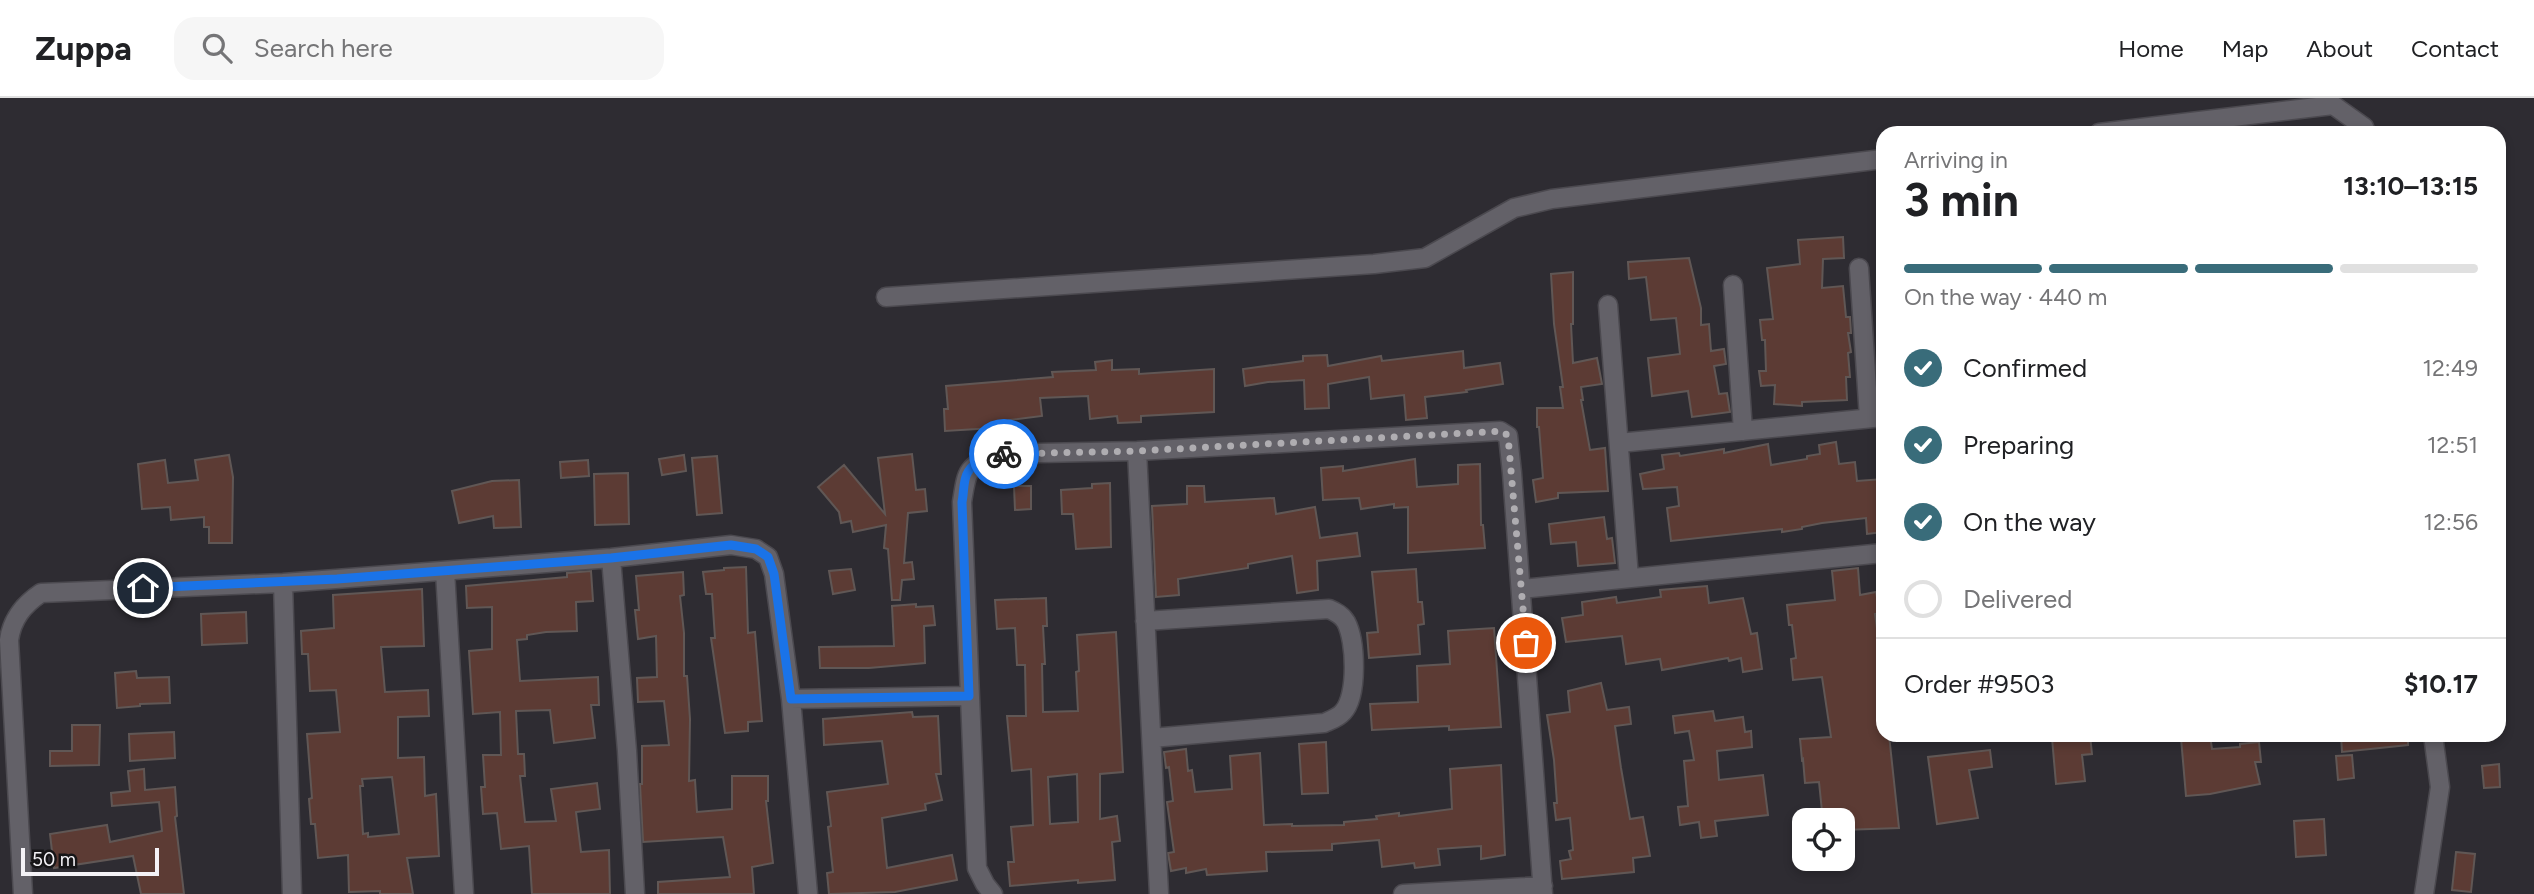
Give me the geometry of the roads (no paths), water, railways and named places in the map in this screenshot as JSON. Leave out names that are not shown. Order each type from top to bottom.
[{"type":"street","points":[[2158,126],[2333,105],[2363,126]]},
{"type":"street","points":[[886,297],[1374,264],[1425,258],[1514,208],[1552,199],[1876,160]]},
{"type":"street","points":[[1619,443],[1876,418],[1859,268]]},
{"type":"street","points":[[1733,285],[1743,431]]},
{"type":"street","points":[[1608,305],[1629,578]]},
{"type":"street","points":[[993,894],[977,868],[962,502],[967,473],[978,463],[996,454],[1137,451],[1503,431],[1508,436],[1522,589],[1543,890],[1403,894]]},
{"type":"street","points":[[1137,451],[1159,894]]},
{"type":"street","points":[[23,894],[9,640],[15,618],[41,593],[282,583],[611,558],[731,545],[756,549],[768,557],[774,574],[791,699],[808,894]]},
{"type":"street","points":[[1522,589],[1876,554]]},
{"type":"street","points":[[611,558],[627,751],[635,894]]},
{"type":"street","points":[[445,571],[464,894]]},
{"type":"street","points":[[282,583],[292,894]]},
{"type":"street","points":[[1145,621],[1329,609],[1347,623],[1354,663],[1352,693],[1345,711],[1324,723],[1152,738]]},
{"type":"street","points":[[791,699],[969,696]]},
{"type":"street","points":[[2424,894],[2440,787],[2434,742]]}]
